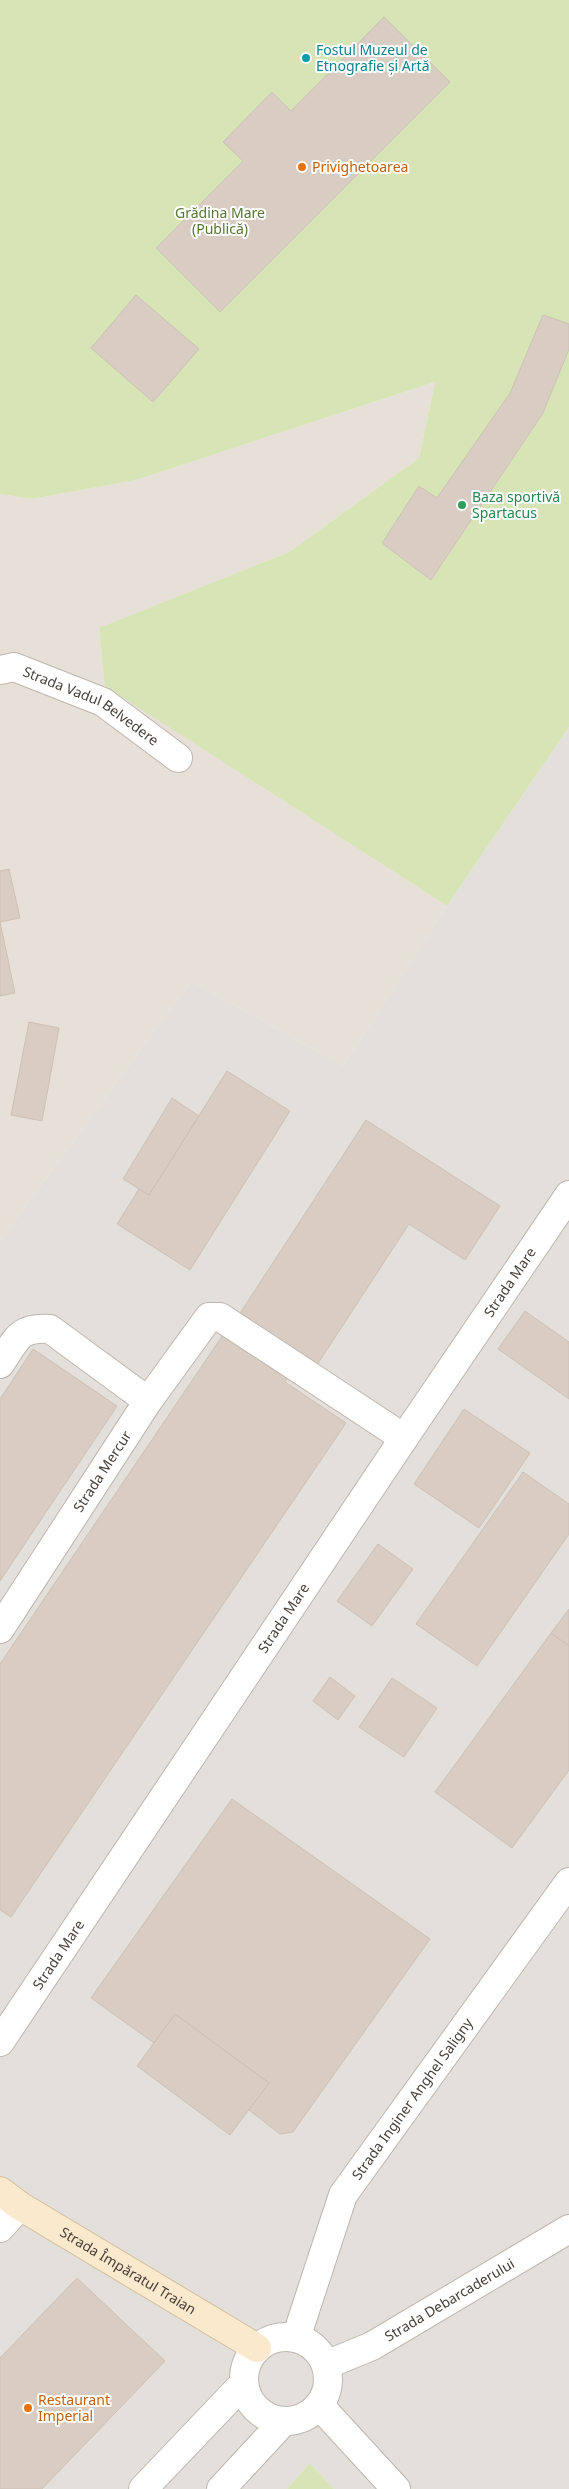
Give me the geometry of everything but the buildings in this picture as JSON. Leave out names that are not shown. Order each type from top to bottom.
[{"type":"street","name":"Strada Vadul Belvedere","points":[[0,670],[14,667],[103,702],[178,758]]},
{"type":"street","name":"Strada Mare","points":[[0,2042],[569,1195]]},
{"type":"street","name":"Strada Mercur","points":[[0,1629],[148,1401],[209,1316],[220,1317],[404,1438]]},
{"type":"street","points":[[0,1364],[20,1335],[33,1328],[50,1328],[148,1401]]},
{"type":"street","name":"Strada Inginer Anghel Saligny","points":[[296,2338],[343,2196],[569,1882]]},
{"type":"street","points":[[0,2228],[10,2198]]},
{"type":"street","name":"Strada Împăratul Traian","points":[[10,2198],[257,2348]]},
{"type":"street","name":"Strada Debarcaderului","points":[[326,2365],[372,2346],[569,2229]]},
{"type":"street","points":[[282,2337],[296,2338],[309,2343],[320,2353],[326,2365],[328,2379],[326,2392],[319,2405],[309,2414],[297,2420],[283,2422],[261,2414],[252,2405],[244,2384],[249,2358],[257,2348],[269,2340],[282,2337]]},
{"type":"street","points":[[143,2489],[244,2384]]},
{"type":"street","points":[[319,2405],[396,2489]]},
{"type":"street","points":[[221,2489],[283,2422]]},
{"type":"shaded area","points":[[435,382],[419,458],[289,552],[99,629],[106,686],[447,906],[343,1066],[191,981],[0,1241],[0,494],[32,499],[136,480]]},
{"type":"shaded area","points":[[569,727],[569,2489],[334,2489],[310,2463],[287,2489],[0,2489],[0,1241],[191,981],[343,1066],[447,906]]},
{"type":"green space","name":"Grădina Mare (Publică)","points":[[0,0],[569,0],[569,727],[447,906],[105,686],[99,628],[289,552],[419,458],[435,382],[136,480],[32,499],[0,494]]},
{"type":"green space","points":[[310,2463],[334,2489],[287,2489]]},
{"type":"place","name":"Fostul Muzeul de Etnografie și Artă","points":[[306,58]]},
{"type":"place","name":"Privighetoarea","points":[[302,167]]},
{"type":"place","name":"Baza sportivă Spartacus","points":[[462,505]]},
{"type":"place","name":"Restaurant Imperial","points":[[28,2408]]}]
